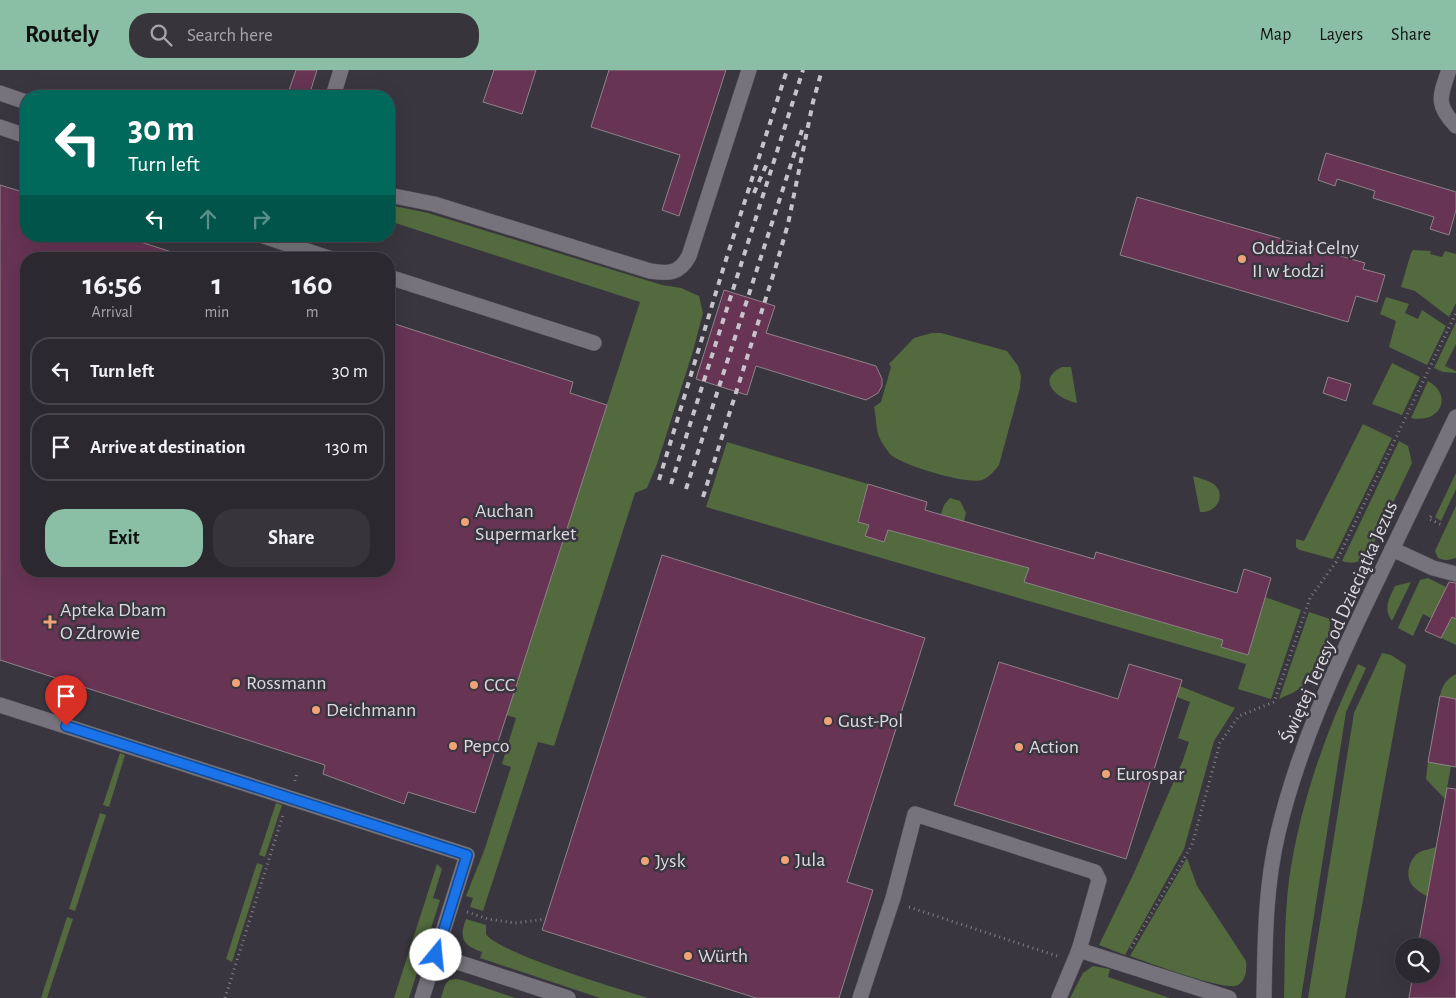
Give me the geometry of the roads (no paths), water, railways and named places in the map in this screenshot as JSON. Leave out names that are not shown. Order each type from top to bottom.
[{"type":"street","points":[[335,90],[341,70]]},
{"type":"street","points":[[395,196],[434,204],[650,271],[674,272],[683,266],[689,256],[749,70]]},
{"type":"street","points":[[1448,70],[1440,100],[1445,113],[1456,126]]},
{"type":"street","points":[[0,93],[20,100]]},
{"type":"street","points":[[0,127],[20,134]]},
{"type":"street","points":[[281,242],[311,252]]},
{"type":"street","points":[[395,279],[594,344]]},
{"type":"street","name":"Świętej Teresy od Dzieciątka Jezus","points":[[1264,998],[1267,909],[1277,835],[1286,800],[1314,719],[1337,665],[1456,417]]},
{"type":"street","points":[[1392,549],[1433,568],[1456,574]]},
{"type":"street","points":[[0,705],[467,855],[422,998]]},
{"type":"street","points":[[860,998],[892,901],[915,814],[1095,872],[1099,880],[1077,956],[1059,998]]},
{"type":"street","points":[[436,955],[568,998]]},
{"type":"street","points":[[1077,956],[1122,964],[1229,998]]},
{"type":"railway","points":[[659,480],[724,266],[787,70]]},
{"type":"railway","points":[[671,484],[803,70]]},
{"type":"railway","points":[[703,497],[788,224],[813,102],[822,70]]},
{"type":"railway","points":[[686,489],[802,130]]},
{"type":"railway","points":[[754,193],[768,161]]},
{"type":"place","name":"Oddział Celny II w Łodzi","points":[[1242,259]]},
{"type":"place","name":"Auchan Supermarket","points":[[465,522]]},
{"type":"place","name":"Apteka Dbam O Zdrowie","points":[[50,622]]},
{"type":"place","name":"Rossmann","points":[[236,683]]},
{"type":"place","name":"CCC","points":[[474,685]]},
{"type":"place","name":"Deichmann","points":[[316,710]]},
{"type":"place","name":"Gust-Pol","points":[[828,721]]},
{"type":"place","name":"Pepco","points":[[453,746]]},
{"type":"place","name":"Action","points":[[1019,747]]},
{"type":"place","name":"Eurospar","points":[[1106,774]]},
{"type":"place","name":"Jula","points":[[785,860]]},
{"type":"place","name":"Jysk","points":[[645,861]]},
{"type":"place","name":"Würth","points":[[688,956]]}]
